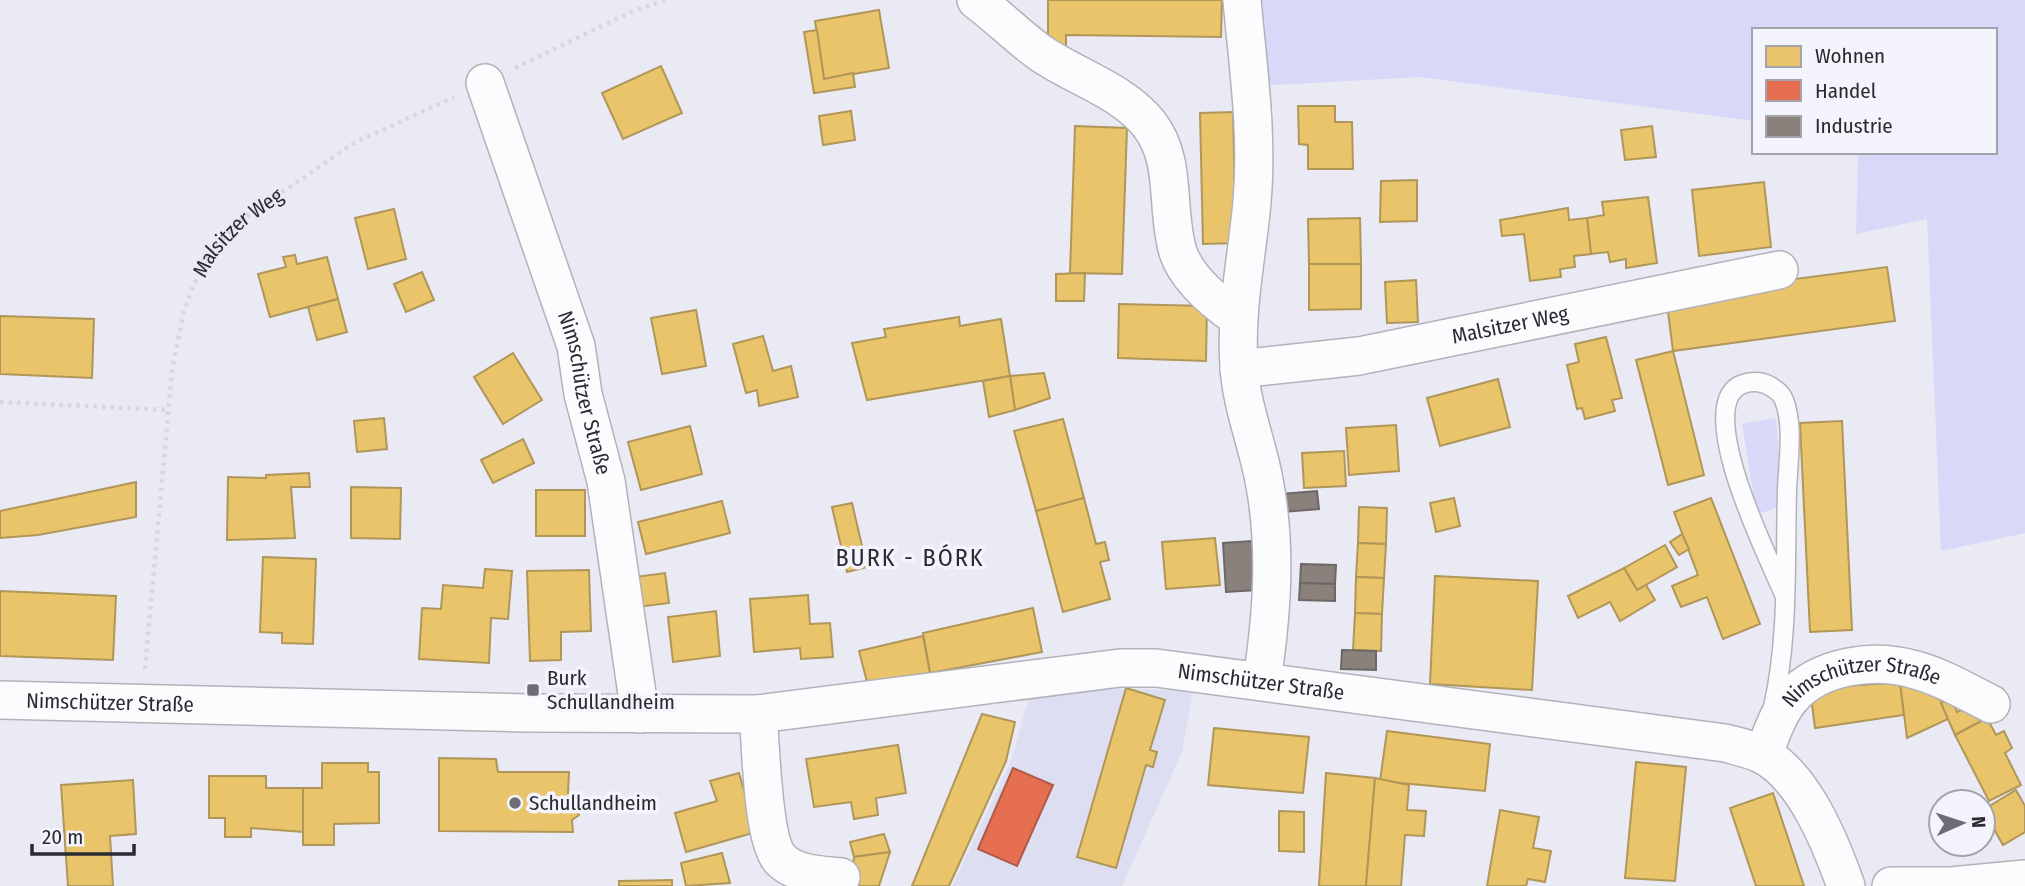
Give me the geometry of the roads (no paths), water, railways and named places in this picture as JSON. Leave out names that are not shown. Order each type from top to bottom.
[{"type":"street","points":[[976,0],[1041,54],[1131,106],[1149,124],[1166,160],[1178,252],[1190,274],[1216,302],[1238,318]]},
{"type":"street","points":[[1242,0],[1254,125],[1252,200],[1238,318],[1239,369],[1265,483],[1272,550],[1272,617],[1262,681]]},
{"type":"street","name":"Nimschützer Straße","points":[[485,83],[576,346],[583,394],[606,481],[640,714]]},
{"type":"street","name":"Malsitzer Weg","points":[[1239,369],[1359,356],[1779,270]]},
{"type":"street","name":"Nimschützer Straße","points":[[1763,755],[1789,699],[1816,676],[1849,667],[1910,668],[1941,678],[1991,704]]},
{"type":"street","name":"Nimschützer Straße","points":[[0,699],[640,714],[758,714],[1120,668],[1156,668],[1725,743],[1763,755],[1791,780],[1816,813],[1846,886]]},
{"type":"street","points":[[758,714],[769,836],[779,858],[791,867],[814,874],[841,877]]},
{"type":"street","points":[[1891,886],[1951,886],[2025,879]]},
{"type":"lane","points":[[1763,755],[1779,681],[1784,594],[1788,448],[1784,400],[1770,385],[1746,382],[1738,386],[1726,404],[1726,437],[1760,539],[1784,594]]},
{"type":"place","name":"Burk Schullandheim","points":[[533,690]]},
{"type":"place","name":"Schullandheim","points":[[515,803]]},
{"type":"district","name":"BURK - BÓRK","points":[[910,558]]}]
